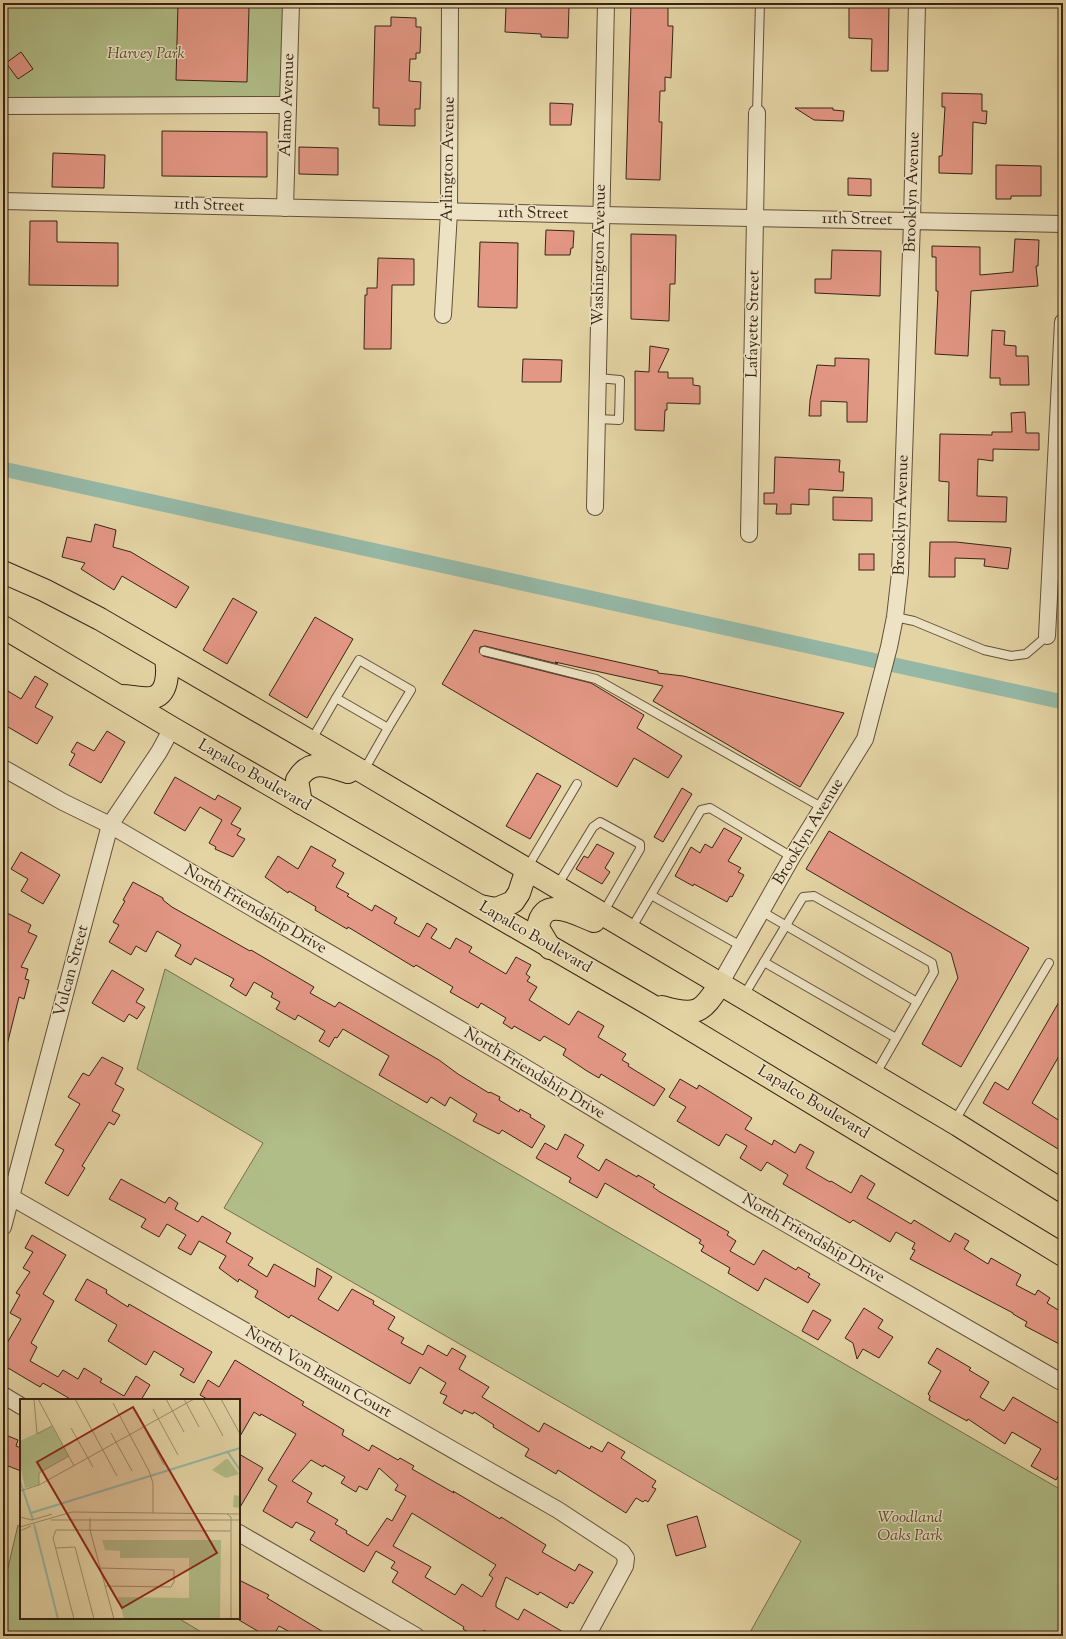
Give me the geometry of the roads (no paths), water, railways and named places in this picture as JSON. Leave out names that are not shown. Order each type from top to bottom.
[{"type":"main road","points":[[3,559],[76,596],[100,619]]},
{"type":"main road","points":[[3,572],[44,590],[100,619],[363,772],[875,1075],[1063,1191]]},
{"type":"main road","name":"Lapalco Boulevard","points":[[3,627],[172,728],[649,1004],[1063,1255]]},
{"type":"main road","points":[[119,696],[151,698],[157,695],[165,685],[169,674],[166,658]]},
{"type":"main road","points":[[301,803],[297,780],[302,772],[309,767],[317,765],[327,764],[393,791]]},
{"type":"main road","points":[[478,906],[496,909],[513,902],[519,893],[527,869]]},
{"type":"main road","points":[[550,948],[540,934],[538,928],[539,922],[548,910],[561,907],[636,941],[669,953]]},
{"type":"main road","points":[[649,1004],[679,1012],[694,1011],[707,1005],[720,984]]},
{"type":"street","name":"Alamo Avenue","points":[[285,208],[291,3]]},
{"type":"street","name":"Arlington Avenue","points":[[442,315],[449,212],[450,3]]},
{"type":"street","name":"Washington Avenue","points":[[595,507],[606,3]]},
{"type":"street","name":"Brooklyn Avenue","points":[[720,984],[792,857],[865,739],[889,647],[895,617],[900,573],[912,220],[917,3]]},
{"type":"street","points":[[3,106],[288,105]]},
{"type":"street","name":"Lafayette Street","points":[[749,534],[757,113]]},
{"type":"street","name":"11th Street","points":[[3,201],[449,212],[1063,224]]},
{"type":"street","points":[[1047,636],[1063,322]]},
{"type":"street","name":"Vulcan Street","points":[[3,1227],[110,826],[159,752],[172,728]]},
{"type":"street","name":"North Friendship Drive","points":[[3,768],[63,802],[110,826],[506,1056],[750,1203],[1063,1383]]},
{"type":"street","name":"North Von Braun Court","points":[[11,1197],[558,1510],[622,1552],[626,1558],[625,1566],[587,1636]]},
{"type":"street","points":[[3,1395],[20,1405]]},
{"type":"street","points":[[240,1534],[416,1636]]},
{"type":"lane","points":[[757,113],[760,3]]},
{"type":"lane","points":[[597,419],[620,420],[620,380],[598,378]]},
{"type":"lane","points":[[895,617],[914,620],[984,650],[1011,656],[1026,654],[1047,636]]},
{"type":"lane","points":[[484,651],[596,679],[823,808]]},
{"type":"lane","points":[[311,742],[359,660],[411,690],[363,772]]},
{"type":"lane","points":[[336,698],[388,728]]},
{"type":"lane","points":[[527,869],[577,784]]},
{"type":"lane","points":[[630,930],[701,810],[710,808],[792,857]]},
{"type":"lane","points":[[557,886],[597,822],[600,822],[640,844],[640,848],[603,913]]},
{"type":"lane","points":[[651,896],[741,946]]},
{"type":"lane","points":[[743,998],[803,896],[814,896],[932,963],[934,972],[875,1075]]},
{"type":"lane","points":[[761,910],[918,1002]]},
{"type":"lane","points":[[764,962],[896,1038]]},
{"type":"lane","points":[[953,1122],[1049,963]]},
{"type":"waterway","points":[[3,469],[1063,702]]},
{"type":"park label","name":"Harvey Park","points":[[146,54]]},
{"type":"park label","name":"Woodland Oaks Park","points":[[910,1527]]}]
